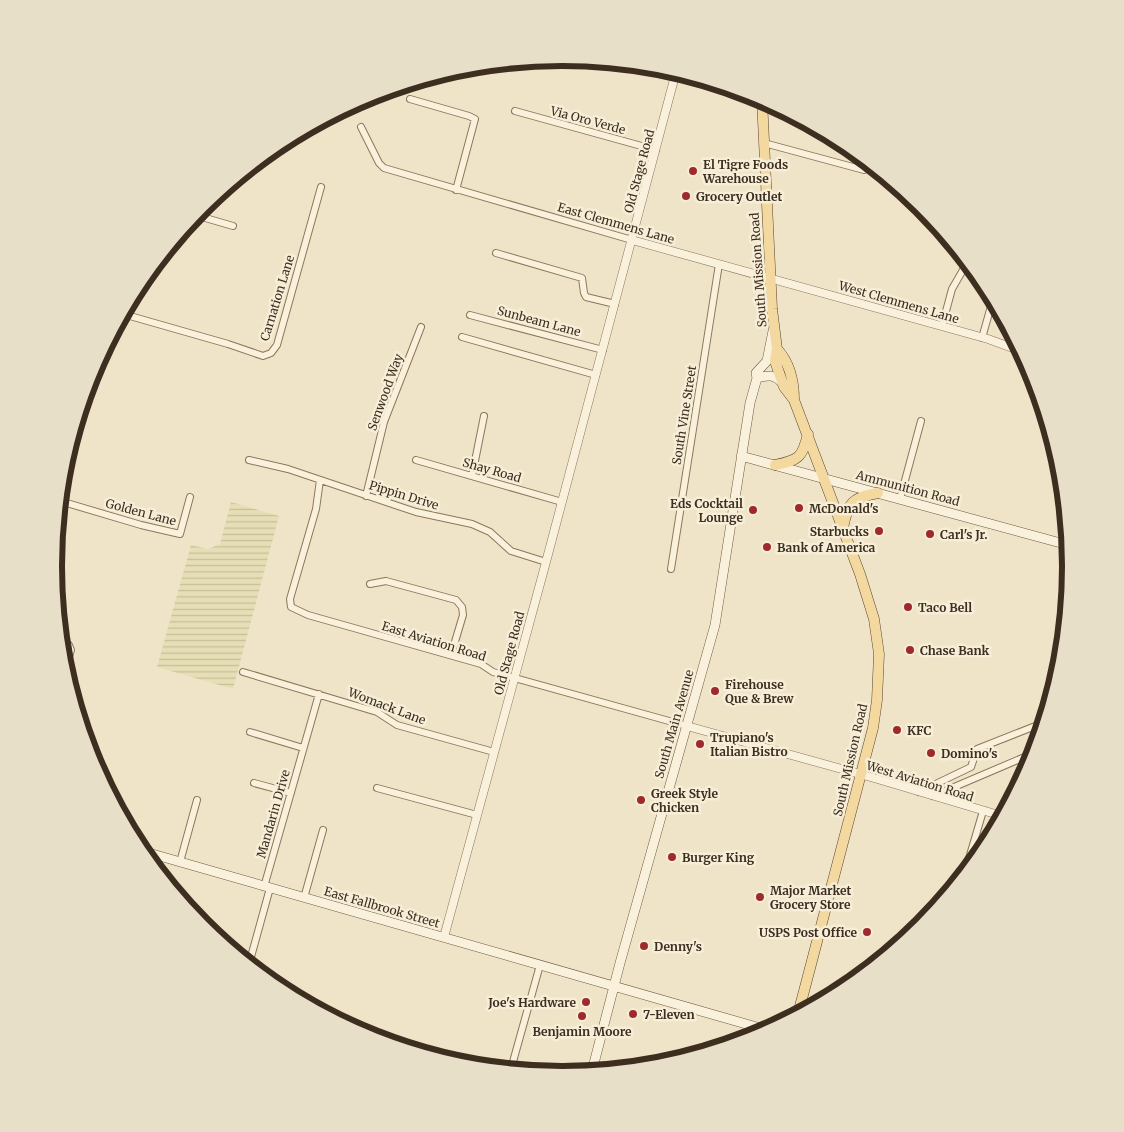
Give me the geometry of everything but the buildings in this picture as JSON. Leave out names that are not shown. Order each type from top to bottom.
[{"type":"main road","name":"South Mission Road","points":[[762,109],[770,278],[777,349],[776,361],[784,386],[794,400],[808,434],[868,598],[874,619],[879,654],[874,718],[861,775],[800,1005]]},
{"type":"main road","name":"South Main Avenue","points":[[596,1064],[615,986],[715,625],[750,403],[757,378],[756,373],[766,361],[774,328]]},
{"type":"main road","name":"South Mission Road","points":[[777,349],[785,357],[794,385],[794,400]]},
{"type":"main road","points":[[757,378],[768,374],[776,378],[784,386]]},
{"type":"main road","points":[[775,465],[796,460],[804,450],[808,434]]},
{"type":"main road","name":"Ammunition Road","points":[[741,456],[1061,543]]},
{"type":"main road","points":[[842,529],[850,504],[855,499],[878,493]]},
{"type":"main road","name":"East Fallbrook Street","points":[[155,855],[754,1026]]},
{"type":"street","name":"Old Stage Road","points":[[444,937],[674,80]]},
{"type":"street","points":[[410,99],[475,119],[456,190]]},
{"type":"street","name":"Via Oro Verde","points":[[515,112],[656,150]]},
{"type":"street","name":"East Clemmens Lane","points":[[361,127],[379,163],[384,168],[770,278]]},
{"type":"street","points":[[764,143],[864,170]]},
{"type":"street","name":"Carnation Lane","points":[[129,316],[263,356],[271,353],[277,345],[321,187]]},
{"type":"street","points":[[204,218],[234,226]]},
{"type":"street","points":[[496,253],[582,278],[586,297],[615,304]]},
{"type":"street","name":"South Vine Street","points":[[671,569],[720,264]]},
{"type":"street","points":[[942,326],[952,289],[964,270]]},
{"type":"street","name":"West Clemmens Lane","points":[[770,278],[942,326],[1011,348]]},
{"type":"street","points":[[982,338],[990,309]]},
{"type":"street","name":"Sunbeam Lane","points":[[470,314],[603,350]]},
{"type":"street","name":"Senwood Way","points":[[366,496],[384,422],[421,327]]},
{"type":"street","points":[[462,337],[596,375]]},
{"type":"street","points":[[472,476],[484,416]]},
{"type":"street","points":[[900,499],[921,421]]},
{"type":"street","name":"Pippin Drive","points":[[249,460],[288,469],[416,512],[472,524],[490,532],[511,550],[546,562]]},
{"type":"street","name":"Shay Road","points":[[416,460],[562,502]]},
{"type":"street","name":"East Aviation Road","points":[[320,480],[316,509],[290,599],[291,607],[308,615],[481,664],[493,672],[687,726]]},
{"type":"street","name":"Golden Lane","points":[[67,503],[141,525],[180,534],[190,497]]},
{"type":"street","points":[[370,584],[386,581],[456,600],[462,607],[463,615],[451,655]]},
{"type":"street","name":"Womack Lane","points":[[243,672],[377,712],[397,724],[494,752]]},
{"type":"street","name":"Mandarin Drive","points":[[251,956],[291,793],[319,694]]},
{"type":"street","points":[[919,792],[971,767],[977,749],[1036,725]]},
{"type":"street","name":"West Aviation Road","points":[[687,726],[996,814]]},
{"type":"street","points":[[250,732],[303,748]]},
{"type":"street","points":[[932,796],[1023,758]]},
{"type":"street","points":[[254,783],[291,793]]},
{"type":"street","points":[[377,788],[477,815]]},
{"type":"street","points":[[180,862],[197,800]]},
{"type":"street","points":[[970,853],[982,811]]},
{"type":"street","points":[[304,898],[323,830]]},
{"type":"street","points":[[513,1062],[540,965]]},
{"type":"shaded area","points":[[231,502],[279,516],[233,689],[157,667],[191,545],[208,549],[220,544]]},
{"type":"place","name":"El Tigre Foods Warehouse","points":[[693,171]]},
{"type":"place","name":"Grocery Outlet","points":[[686,196]]},
{"type":"place","name":"McDonald's","points":[[799,508]]},
{"type":"place","name":"Eds Cocktail Lounge","points":[[753,510]]},
{"type":"place","name":"Starbucks","points":[[879,531]]},
{"type":"place","name":"Carl's Jr.","points":[[930,534]]},
{"type":"place","name":"Bank of America","points":[[767,547]]},
{"type":"place","name":"Taco Bell","points":[[908,607]]},
{"type":"place","name":"Chase Bank","points":[[910,650]]},
{"type":"place","name":"Firehouse Que & Brew","points":[[715,691]]},
{"type":"place","name":"KFC","points":[[897,730]]},
{"type":"place","name":"Trupiano's Italian Bistro","points":[[700,744]]},
{"type":"place","name":"Domino's","points":[[931,753]]},
{"type":"place","name":"Greek Style Chicken","points":[[641,800]]},
{"type":"place","name":"Burger King","points":[[672,857]]},
{"type":"place","name":"Major Market Grocery Store","points":[[760,897]]},
{"type":"place","name":"USPS Post Office","points":[[867,932]]},
{"type":"place","name":"Denny's","points":[[644,946]]},
{"type":"place","name":"Joe's Hardware","points":[[586,1002]]},
{"type":"place","name":"7-Eleven","points":[[633,1014]]},
{"type":"place","name":"Benjamin Moore","points":[[582,1016]]}]
